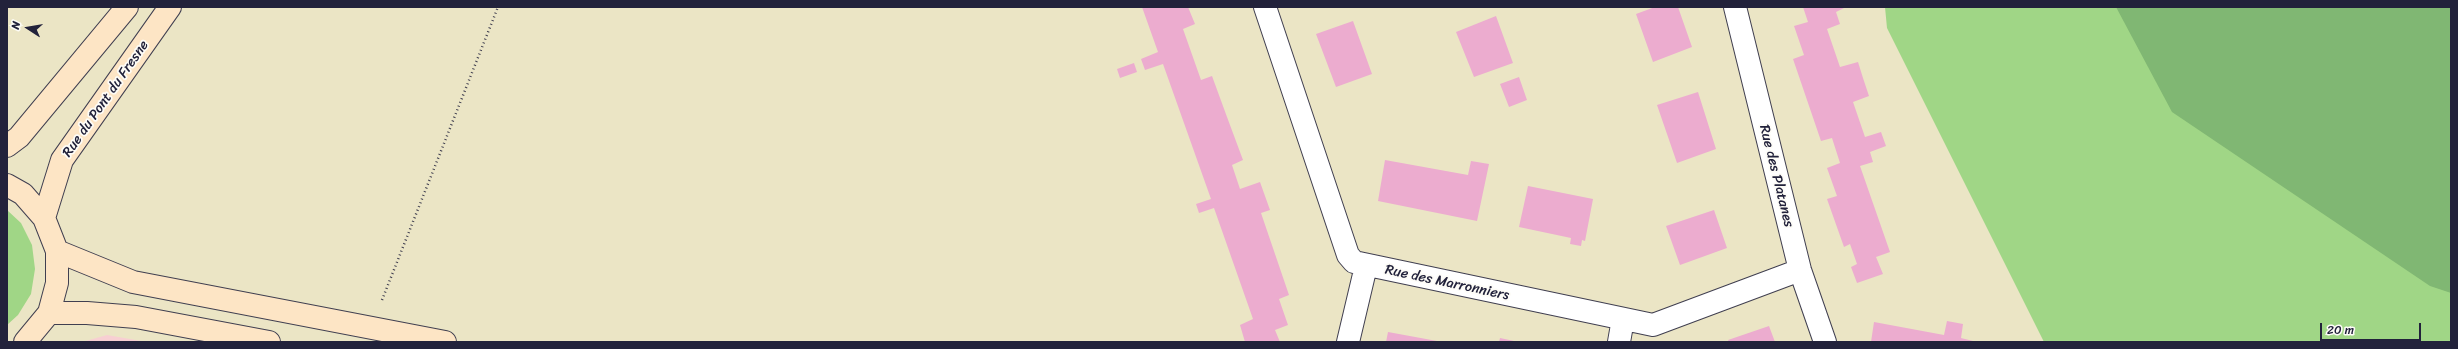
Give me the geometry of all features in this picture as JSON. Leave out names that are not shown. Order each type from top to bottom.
[{"type":"main road","points":[[7,146],[19,137],[127,7]]},
{"type":"main road","name":"Rue du Pont du Fresne","points":[[44,218],[62,160],[170,7]]},
{"type":"main road","points":[[7,185],[23,194],[44,218],[57,251],[57,283],[49,314],[25,342]]},
{"type":"main road","points":[[57,251],[133,282],[376,327],[445,342]]},
{"type":"main road","points":[[49,314],[87,313],[136,318],[269,342]]},
{"type":"street","name":"Rue des Marronniers","points":[[1265,7],[1348,255],[1354,262],[1366,266],[1653,325],[1800,270]]},
{"type":"street","name":"Rue des Platanes","points":[[1734,7],[1800,270],[1825,342]]},
{"type":"street","points":[[1348,342],[1366,266]]},
{"type":"street","points":[[1618,342],[1623,319]]},
{"type":"path","points":[[376,327],[383,295],[498,7]]},
{"type":"shaded area","points":[[107,335],[147,342],[82,342]]},
{"type":"green space","points":[[1885,7],[2451,7],[2451,342],[2044,342],[1887,28]]},
{"type":"green space","points":[[2116,7],[2451,7],[2451,293],[2430,286],[2172,112]]},
{"type":"green space","points":[[7,210],[21,223],[32,245],[35,269],[31,294],[18,315],[7,325]]},
{"type":"building","points":[[1142,7],[1188,7],[1195,24],[1183,29],[1201,80],[1212,76],[1243,160],[1232,165],[1240,189],[1260,182],[1270,210],[1261,213],[1289,295],[1279,299],[1288,325],[1275,330],[1280,342],[1245,342],[1240,325],[1253,319],[1214,208],[1199,213],[1196,204],[1211,199],[1163,64],[1145,70],[1141,59],[1158,52]]},
{"type":"building","points":[[1655,7],[1678,7],[1692,47],[1653,62],[1636,14]]},
{"type":"building","points":[[1803,7],[1846,7],[1836,12],[1840,24],[1827,29],[1840,67],[1858,62],[1869,96],[1853,102],[1865,137],[1881,132],[1886,146],[1870,152],[1873,162],[1860,166],[1890,252],[1876,257],[1883,274],[1857,283],[1851,267],[1857,264],[1850,244],[1844,247],[1827,199],[1837,196],[1827,168],[1840,163],[1832,138],[1821,141],[1793,59],[1804,55],[1794,26],[1808,22]]},
{"type":"building","points":[[1496,16],[1513,63],[1474,77],[1456,32]]},
{"type":"building","points":[[1353,21],[1372,74],[1336,87],[1316,34]]},
{"type":"building","points":[[1134,63],[1137,72],[1120,78],[1117,69]]},
{"type":"building","points":[[1519,77],[1527,100],[1509,107],[1500,84]]},
{"type":"building","points":[[1698,92],[1716,149],[1677,163],[1657,105]]},
{"type":"building","points":[[1385,160],[1468,175],[1471,161],[1489,164],[1477,221],[1378,201]]},
{"type":"building","points":[[1528,186],[1593,199],[1585,241],[1582,240],[1581,246],[1570,244],[1571,238],[1519,227]]},
{"type":"building","points":[[1714,210],[1727,248],[1680,265],[1666,226]]},
{"type":"building","points":[[1947,321],[1963,324],[1961,338],[1977,342],[1871,342],[1874,322],[1944,335]]},
{"type":"building","points":[[1769,326],[1775,342],[1729,342],[1728,340]]},
{"type":"building","points":[[1388,332],[1437,341],[1437,342],[1386,342]]},
{"type":"building","points":[[1500,338],[1514,341],[1514,342],[1499,342]]}]
